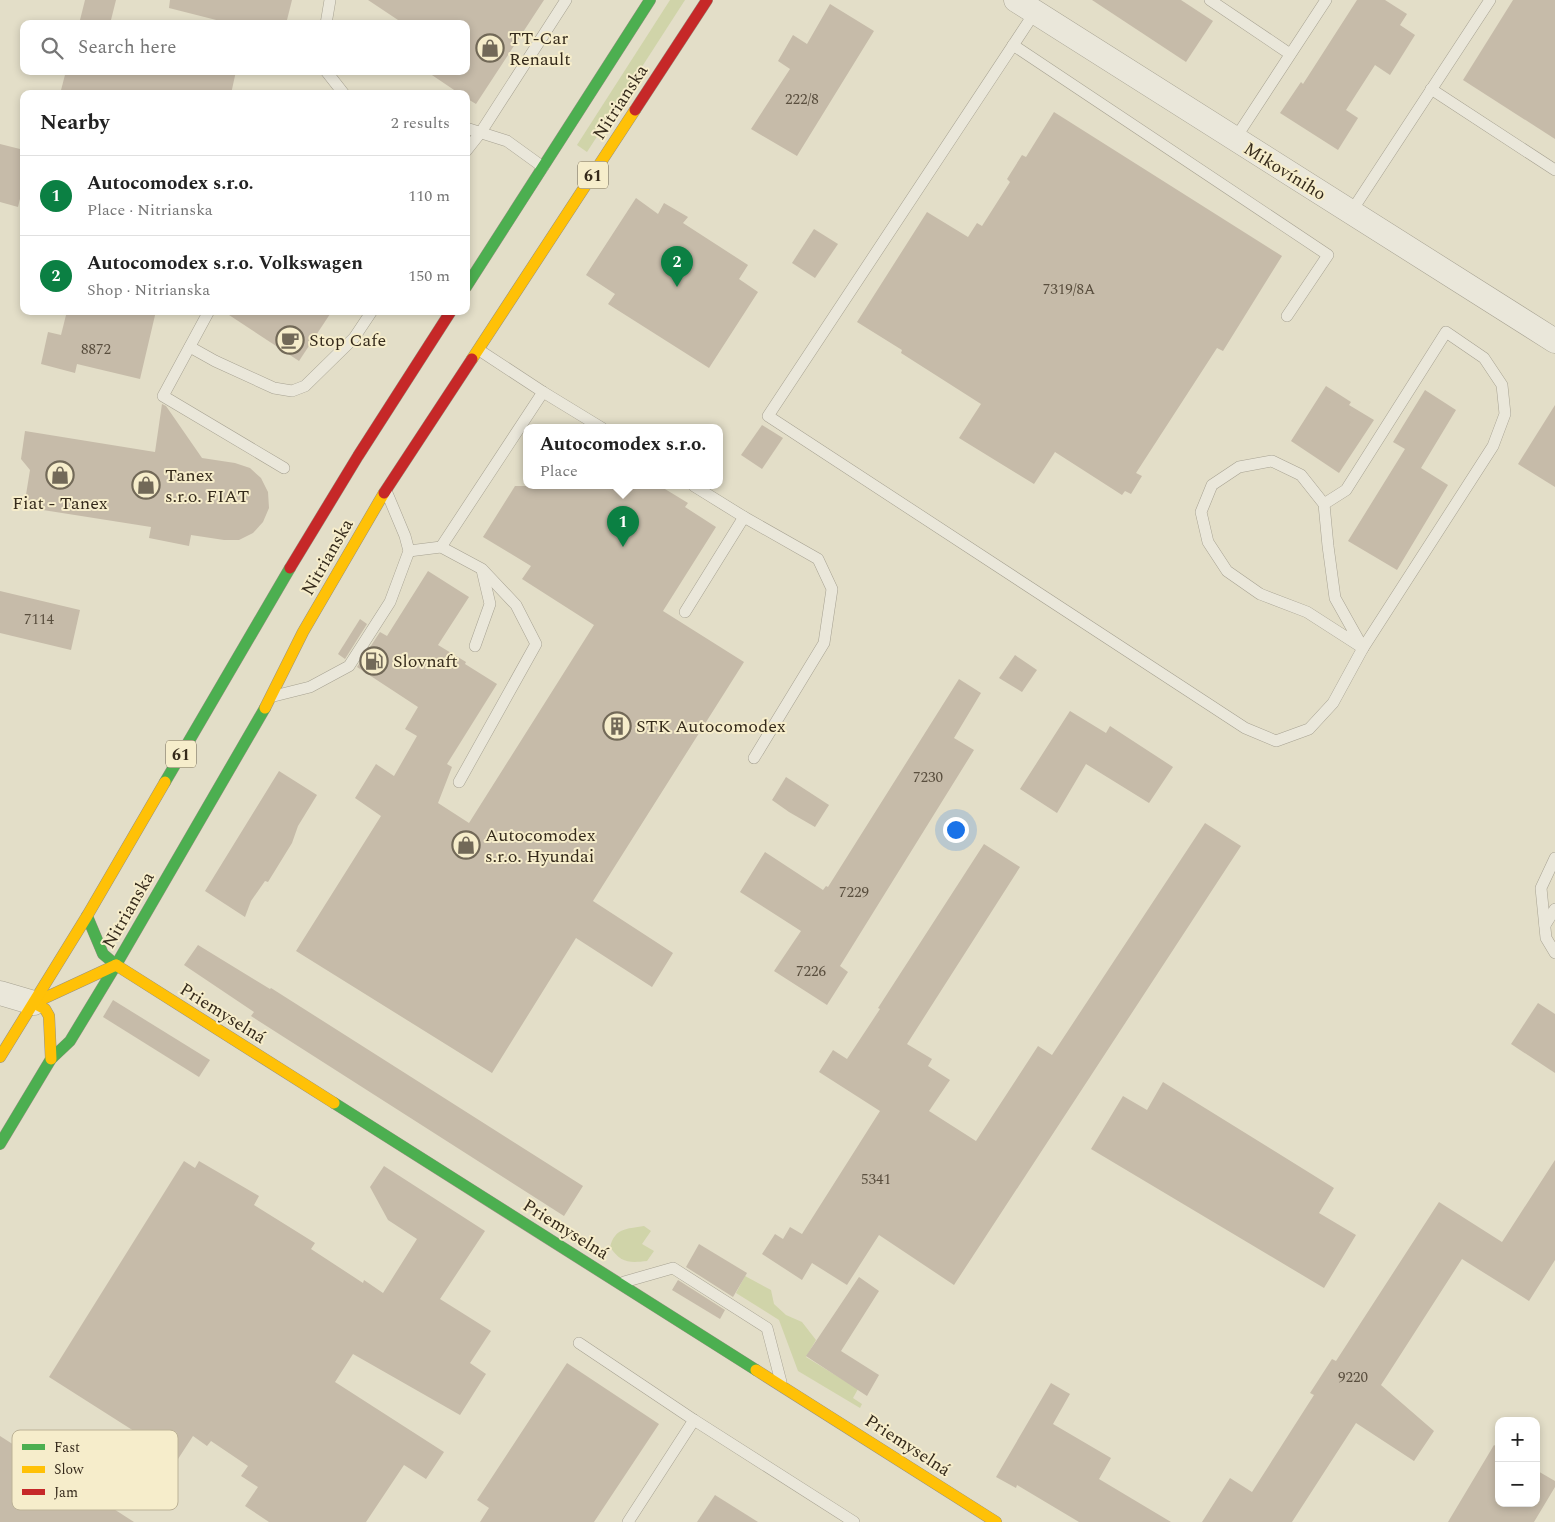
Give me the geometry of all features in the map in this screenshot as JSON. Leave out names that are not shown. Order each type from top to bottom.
[{"type":"main road","name":"Nitrianska","points":[[0,1144],[51,1059],[70,1041],[116,965],[272,696],[303,632],[386,490],[708,0]]},
{"type":"main road","name":"Nitrianska","points":[[470,281],[647,3]]},
{"type":"main road","name":"Nitrianska","points":[[0,1057],[87,916],[275,593],[358,456],[448,315]]},
{"type":"main road","name":"Priemyselná","points":[[87,916],[103,954],[116,965],[996,1522]]},
{"type":"main road","points":[[34,1003],[116,965]]},
{"type":"main road","points":[[34,1003],[47,1011],[51,1022],[49,1048],[51,1059]]},
{"type":"street","name":"Mikovíniho","points":[[1025,6],[1555,340]]},
{"type":"street","points":[[0,993],[34,1003]]},
{"type":"lane","points":[[327,20],[330,0]]},
{"type":"lane","points":[[470,146],[481,132],[566,0]]},
{"type":"lane","points":[[1210,0],[1290,54]]},
{"type":"lane","points":[[1235,139],[1326,0]]},
{"type":"lane","points":[[1351,212],[1490,0]]},
{"type":"lane","points":[[1025,6],[1013,45],[768,416],[1245,728],[1276,741],[1309,729],[1334,703],[1363,648],[1493,446],[1505,414],[1502,385],[1484,358],[1446,332],[1346,490],[1324,504]]},
{"type":"lane","points":[[1013,45],[1328,255],[1287,316]]},
{"type":"lane","points":[[329,75],[341,90]]},
{"type":"lane","points":[[1431,90],[1555,170]]},
{"type":"lane","points":[[470,129],[507,141],[543,167]]},
{"type":"lane","points":[[207,315],[163,396],[284,468]]},
{"type":"lane","points":[[190,347],[215,361],[274,388],[292,391],[305,386],[354,338],[369,315]]},
{"type":"lane","points":[[479,350],[595,424]]},
{"type":"lane","points":[[442,547],[543,392]]},
{"type":"lane","points":[[1272,461],[1301,475],[1324,504],[1335,598],[1363,648],[1307,612],[1260,594],[1227,571],[1208,542],[1201,512],[1212,485],[1239,466],[1272,461]]},
{"type":"lane","points":[[699,489],[818,559],[832,589],[824,643],[754,758]]},
{"type":"lane","points":[[272,696],[310,687],[349,666],[390,602],[409,551],[405,536],[386,490]]},
{"type":"lane","points":[[685,612],[744,517]]},
{"type":"lane","points":[[409,551],[442,547],[482,569],[516,605],[536,644],[459,782]]},
{"type":"lane","points":[[475,646],[490,604],[482,569]]},
{"type":"lane","points":[[1555,858],[1541,888],[1546,938],[1555,953]]},
{"type":"lane","points":[[1544,926],[1555,909]]},
{"type":"lane","points":[[620,1283],[673,1268],[767,1328],[782,1386]]},
{"type":"lane","points":[[579,1342],[694,1420],[854,1522]]},
{"type":"lane","points":[[628,1522],[694,1420]]},
{"type":"green space","points":[[670,0],[685,0],[587,152],[577,145]]},
{"type":"green space","points":[[644,1226],[651,1231],[642,1244],[654,1251],[647,1261],[626,1261],[618,1256],[610,1247],[615,1236],[622,1230]]},
{"type":"green space","points":[[745,1276],[771,1290],[774,1304],[786,1315],[802,1322],[816,1340],[806,1357],[858,1389],[853,1398],[862,1404],[860,1408],[798,1371],[779,1320],[736,1293]]},
{"type":"building","points":[[85,0],[116,0],[111,20],[80,20]]},
{"type":"building","points":[[170,0],[292,0],[287,20],[216,20],[169,8]]},
{"type":"building","name":"TT-Car Renault","points":[[368,0],[544,0],[476,104],[470,100],[470,90],[454,90],[432,75],[470,75],[470,20],[398,20]]},
{"type":"building","points":[[1092,0],[1181,0],[1213,21],[1186,62]]},
{"type":"building","points":[[1357,0],[1385,0],[1407,14],[1400,25],[1415,35],[1390,75],[1375,65],[1346,110],[1358,118],[1338,150],[1280,113],[1301,82],[1303,84]]},
{"type":"building","points":[[1513,0],[1555,0],[1555,139],[1463,80]]},
{"type":"building","points":[[830,4],[874,31],[797,156],[751,129],[790,69],[778,61],[793,35],[807,44]]},
{"type":"building","points":[[65,75],[235,75],[232,90],[61,90]]},
{"type":"building","points":[[1054,112],[1282,256],[1223,351],[1217,348],[1136,473],[1142,476],[1131,494],[1125,491],[1122,495],[1055,452],[1034,484],[959,438],[981,404],[901,353],[902,350],[857,322],[927,212],[968,237],[977,223],[982,226],[1010,182],[1007,179],[1022,155],[1026,157]]},
{"type":"building","points":[[0,144],[20,149],[20,199],[18,207],[0,202]]},
{"type":"building","points":[[636,198],[658,214],[664,203],[688,217],[683,223],[748,265],[739,279],[758,292],[709,368],[608,304],[615,294],[586,275]]},
{"type":"building","points":[[814,229],[838,244],[815,278],[792,263]]},
{"type":"building","points":[[66,315],[155,315],[140,379],[77,364],[75,373],[41,364],[48,332],[61,335]]},
{"type":"building","name":"Stop Cafe","points":[[229,315],[329,315],[299,361]]},
{"type":"building","points":[[1326,386],[1351,402],[1349,405],[1374,420],[1339,473],[1291,441]]},
{"type":"building","points":[[1425,390],[1456,410],[1421,468],[1448,485],[1397,570],[1348,541],[1405,449],[1393,442]]},
{"type":"building","name":"Tanex s.r.o. FIAT","points":[[162,404],[166,406],[202,458],[235,463],[250,468],[261,478],[268,492],[269,508],[263,522],[253,533],[239,540],[224,540],[191,535],[189,546],[149,538],[151,527],[24,507],[30,470],[21,459],[25,431],[155,452]]},
{"type":"building","points":[[1555,405],[1555,487],[1518,464]]},
{"type":"building","points":[[762,425],[783,438],[762,469],[741,455]]},
{"type":"building","points":[[515,486],[523,486],[523,489],[665,489],[688,503],[685,507],[716,527],[663,611],[744,662],[593,901],[673,953],[652,987],[576,938],[492,1073],[296,951],[381,816],[355,798],[376,764],[394,776],[417,736],[405,729],[418,707],[357,667],[380,632],[387,636],[428,571],[469,597],[438,645],[497,684],[447,764],[452,767],[438,803],[469,823],[594,625],[522,579],[531,566],[483,537]]},
{"type":"building","points":[[0,591],[80,610],[71,650],[0,633]]},
{"type":"building","points":[[360,619],[367,624],[345,659],[338,654]]},
{"type":"building","points":[[1015,655],[1037,670],[1022,692],[999,678]]},
{"type":"building","points":[[959,679],[981,693],[954,738],[974,750],[840,966],[848,972],[827,1005],[774,971],[801,931],[740,892],[765,852],[823,890],[826,886],[828,887]]},
{"type":"building","points":[[1070,711],[1106,733],[1110,726],[1173,767],[1149,803],[1086,764],[1057,813],[1020,789]]},
{"type":"building","points":[[279,771],[317,795],[298,826],[292,843],[268,882],[265,881],[251,901],[245,917],[205,891]]},
{"type":"building","points":[[786,777],[829,805],[815,827],[772,800]]},
{"type":"building","points":[[1205,823],[1241,846],[954,1285],[879,1235],[847,1285],[812,1263],[802,1280],[762,1254],[775,1234],[783,1239],[790,1227],[802,1234],[880,1111],[819,1072],[833,1050],[847,1059],[984,844],[1020,867],[907,1044],[932,1059],[928,1066],[950,1080],[929,1111],[976,1141],[1038,1046],[1052,1055]]},
{"type":"building","points":[[198,945],[271,988],[583,1186],[564,1216],[251,1016],[254,1012],[184,965]]},
{"type":"building","points":[[113,1000],[210,1060],[199,1077],[103,1017]]},
{"type":"building","points":[[1538,1003],[1555,1014],[1555,1073],[1511,1044]]},
{"type":"building","points":[[1163,1082],[1334,1188],[1319,1213],[1356,1235],[1324,1288],[1091,1149],[1123,1096],[1147,1110]]},
{"type":"building","points":[[1555,1160],[1555,1260],[1529,1301],[1462,1259],[1381,1385],[1434,1431],[1414,1461],[1356,1423],[1292,1522],[1202,1522],[1230,1478],[1252,1492],[1314,1395],[1310,1393],[1332,1359],[1336,1361],[1439,1202],[1502,1242]]},
{"type":"building","points":[[184,1161],[195,1168],[199,1161],[259,1196],[254,1205],[315,1243],[311,1249],[363,1283],[364,1280],[383,1293],[417,1239],[388,1220],[370,1187],[384,1166],[485,1231],[440,1299],[491,1331],[470,1363],[486,1374],[460,1415],[353,1354],[335,1382],[444,1452],[426,1479],[404,1465],[366,1522],[269,1522],[245,1506],[258,1487],[241,1476],[248,1466],[211,1441],[207,1446],[193,1436],[178,1459],[178,1430],[132,1430],[49,1377]]},
{"type":"building","points":[[699,1244],[747,1273],[733,1297],[686,1267]]},
{"type":"building","points":[[859,1277],[879,1291],[841,1351],[879,1375],[867,1396],[806,1356]]},
{"type":"building","points":[[678,1280],[725,1310],[720,1319],[672,1290]]},
{"type":"building","points":[[567,1363],[659,1424],[594,1522],[480,1522],[489,1508],[477,1500]]},
{"type":"building","points":[[1051,1383],[1070,1394],[1053,1424],[1111,1458],[1099,1479],[1171,1522],[1079,1522],[1017,1485],[1016,1488],[996,1477]]},
{"type":"building","points":[[0,1436],[12,1444],[12,1510],[115,1510],[134,1522],[0,1522]]},
{"type":"building","points":[[1494,1445],[1495,1507],[1540,1507],[1540,1472],[1555,1481],[1555,1487],[1534,1522],[1448,1522]]},
{"type":"building","points":[[715,1495],[758,1522],[697,1522]]},
{"type":"traffic: fast","points":[[470,281],[650,0]]},
{"type":"traffic: fast","points":[[165,782],[290,568]]},
{"type":"traffic: fast","points":[[0,1144],[51,1059],[70,1041],[265,708]]},
{"type":"traffic: fast","points":[[87,916],[103,954],[116,965]]},
{"type":"traffic: fast","points":[[334,1103],[756,1370]]},
{"type":"traffic: slow","points":[[472,359],[635,110]]},
{"type":"traffic: slow","points":[[265,708],[303,632],[384,493]]},
{"type":"traffic: slow","points":[[0,1057],[87,916],[165,782]]},
{"type":"traffic: slow","points":[[116,965],[334,1103]]},
{"type":"traffic: slow","points":[[34,1003],[116,965]]},
{"type":"traffic: slow","points":[[34,1003],[45,1009],[49,1016],[51,1059]]},
{"type":"traffic: slow","points":[[756,1370],[996,1522]]},
{"type":"traffic: jam","points":[[635,110],[707,0]]},
{"type":"traffic: jam","points":[[290,568],[358,456],[448,315]]},
{"type":"traffic: jam","points":[[384,493],[472,359]]},
{"type":"place","name":"TT-Car Renault","points":[[490,48]]},
{"type":"place","name":"Autocomodex s.r.o. Volkswagen","points":[[677,287]]},
{"type":"place","name":"Stop Cafe","points":[[290,340]]},
{"type":"place","name":"Fiat - Tanex","points":[[60,475]]},
{"type":"place","name":"Tanex s.r.o. FIAT","points":[[146,485]]},
{"type":"place","name":"Autocomodex s.r.o.","points":[[623,547]]},
{"type":"place","name":"Slovnaft","points":[[374,661]]},
{"type":"place","name":"STK Autocomodex","points":[[617,726]]},
{"type":"place","name":"Autocomodex s.r.o. Hyundai","points":[[466,845]]}]
